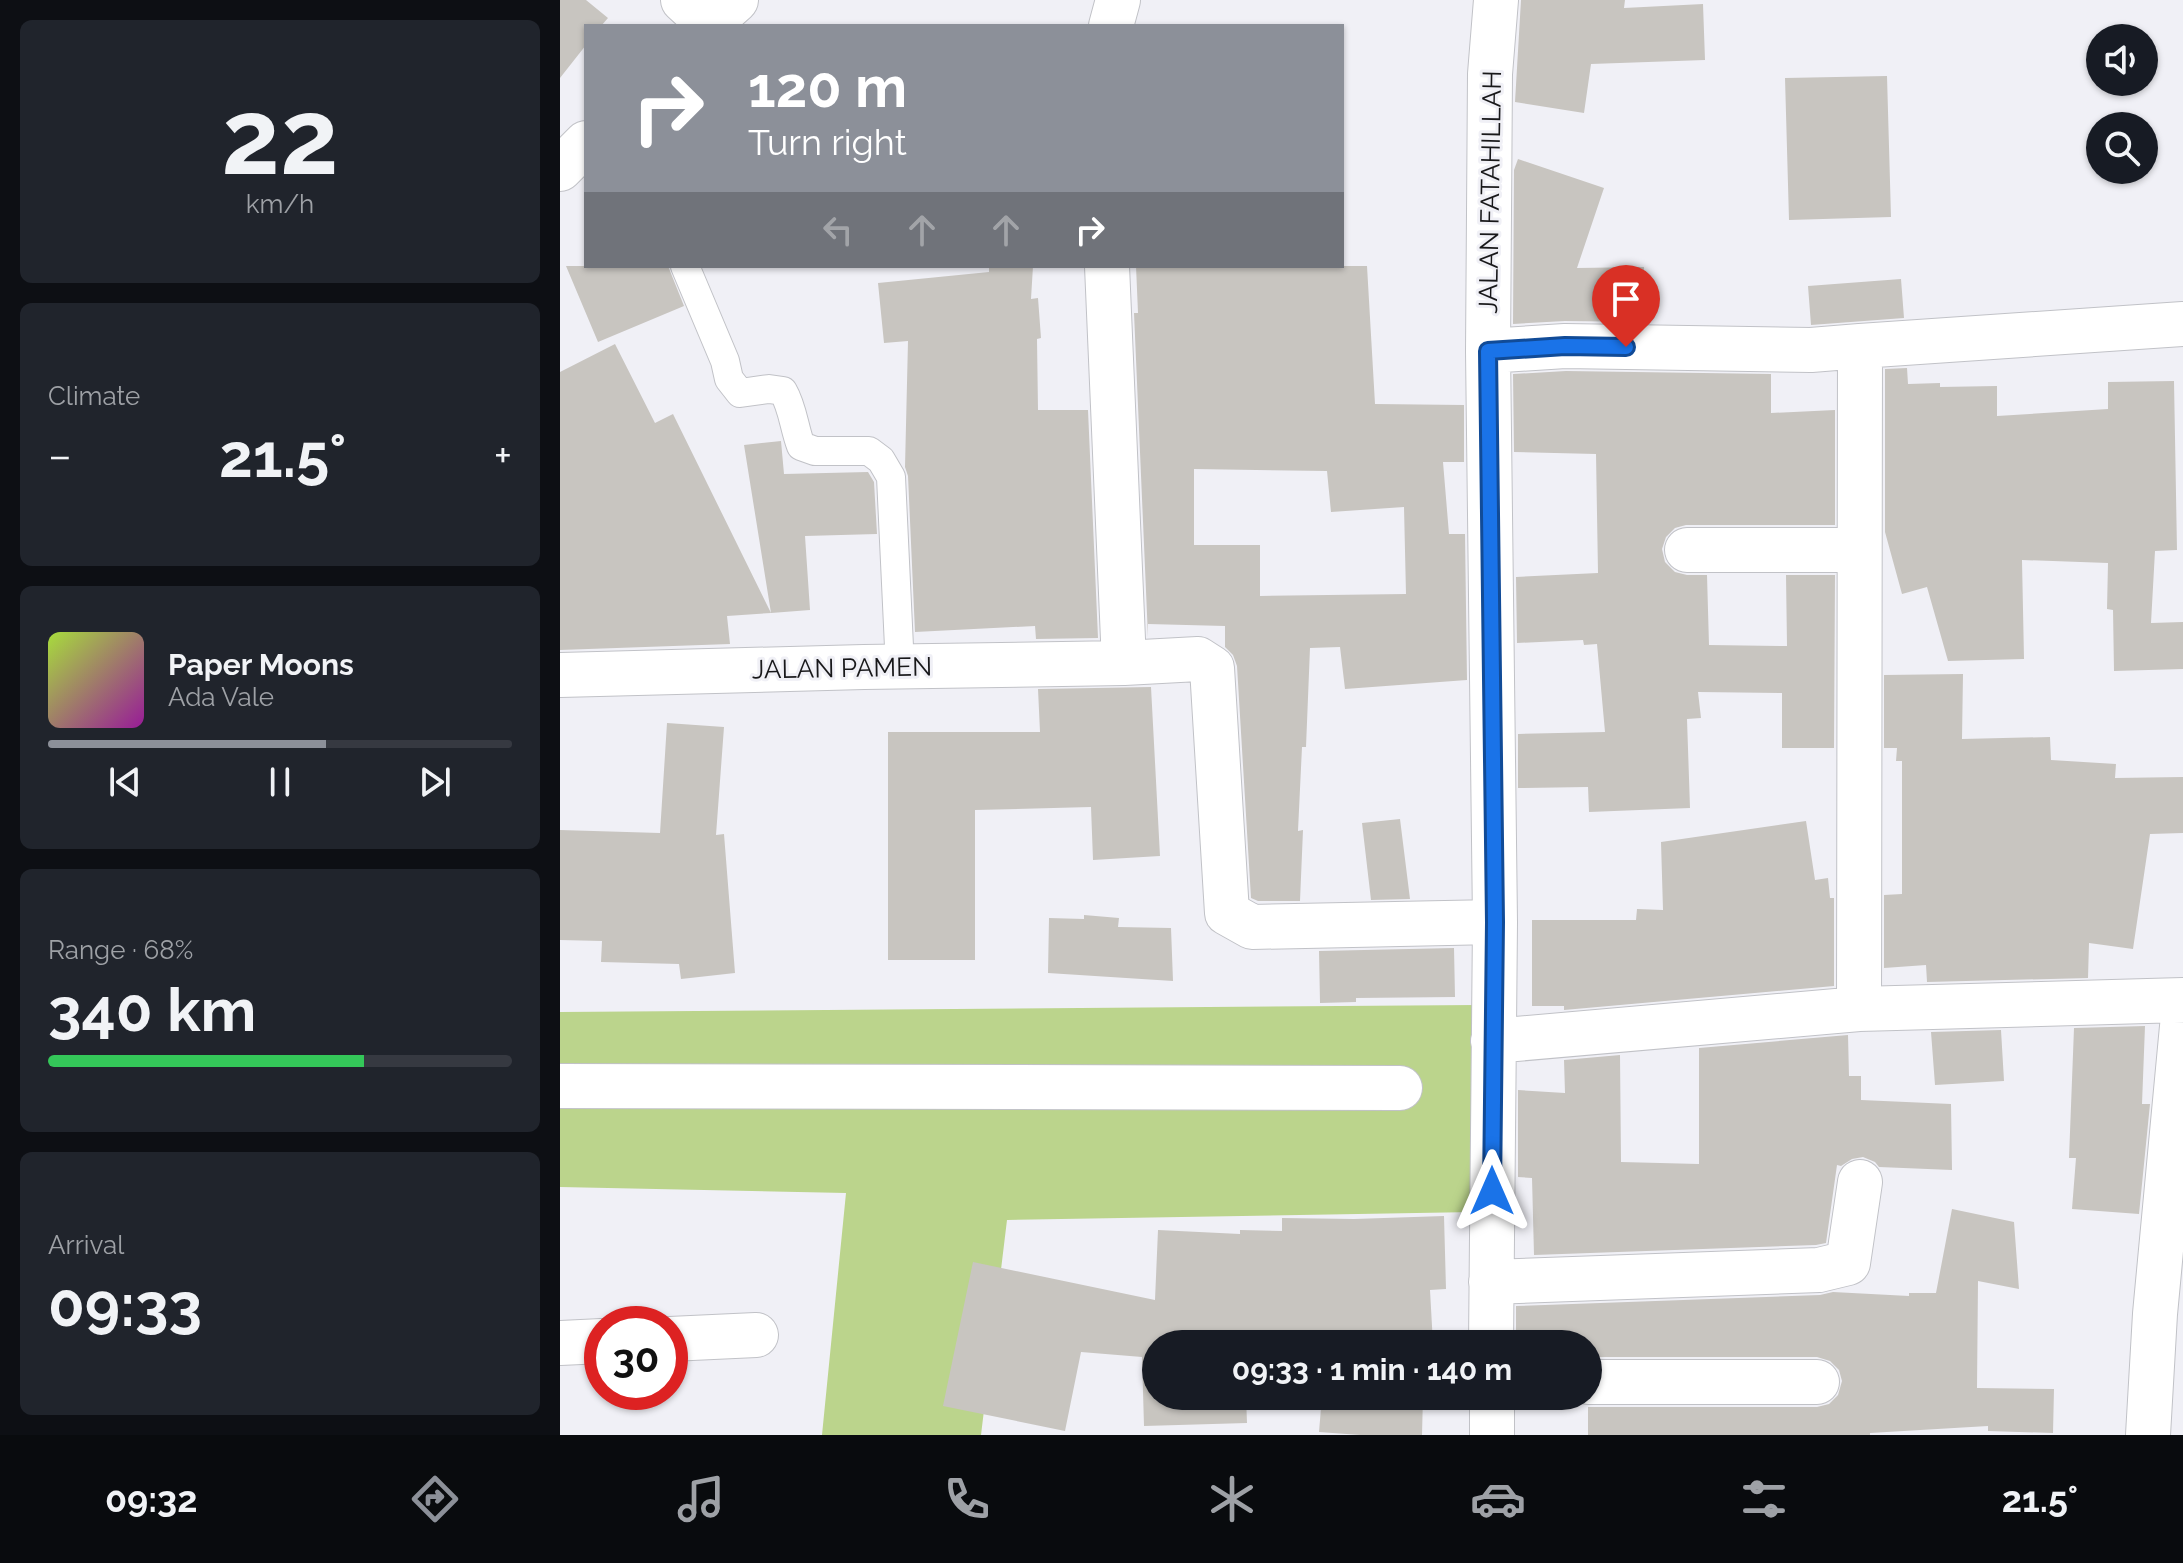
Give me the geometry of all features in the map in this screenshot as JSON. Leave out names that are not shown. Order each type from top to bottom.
[{"type":"street","points":[[1112,24],[1118,0]]},
{"type":"street","name":"JALAN FATAHILLAH","points":[[1491,1330],[1495,922],[1488,351],[1490,74],[1496,0]]},
{"type":"street","points":[[560,169],[584,145]]},
{"type":"street","points":[[1107,268],[1124,663]]},
{"type":"street","points":[[1488,351],[1565,346],[1811,350],[2183,324]]},
{"type":"street","points":[[1859,1009],[1860,346]]},
{"type":"street","points":[[1687,550],[1859,550]]},
{"type":"street","name":"JALAN PAMEN","points":[[560,675],[1198,659],[1212,668],[1227,913],[1252,927],[1495,922]]},
{"type":"street","points":[[1493,1041],[1859,1009],[2183,1000]]},
{"type":"street","points":[[2148,1435],[2169,1314],[2183,1016]]},
{"type":"street","points":[[560,1086],[1400,1088]]},
{"type":"street","points":[[1491,1282],[1819,1270],[1848,1263],[1860,1182]]},
{"type":"street","points":[[688,1338],[756,1335]]},
{"type":"street","points":[[560,1343],[584,1342]]},
{"type":"street","points":[[1602,1382],[1817,1382]]},
{"type":"street","points":[[1492,1410],[1492,1435]]},
{"type":"lane","points":[[686,268],[725,361],[729,379],[740,393],[769,389],[783,391],[801,446],[815,451],[869,451],[881,460],[891,477],[900,668]]},
{"type":"green space","points":[[1477,1005],[1475,1212],[1007,1220],[981,1435],[822,1435],[846,1193],[560,1187],[560,1012]]},
{"type":"building","points":[[560,0],[586,0],[608,18],[603,24],[584,24],[584,48],[560,78]]},
{"type":"building","points":[[1521,0],[1625,0],[1624,8],[1703,4],[1705,60],[1591,64],[1584,113],[1515,102]]},
{"type":"building","points":[[1887,76],[1891,217],[1789,220],[1785,78]]},
{"type":"building","points":[[1518,159],[1604,188],[1577,268],[1644,267],[1645,322],[1513,324],[1514,170]]},
{"type":"building","points":[[566,266],[669,268],[684,306],[598,342]]},
{"type":"building","points":[[1367,266],[1375,404],[1464,405],[1464,462],[1443,462],[1449,534],[1465,534],[1467,680],[1345,689],[1340,647],[1310,648],[1306,747],[1302,747],[1298,831],[1303,830],[1300,901],[1258,901],[1251,898],[1237,666],[1233,655],[1225,647],[1225,626],[1148,624],[1148,637],[1134,313],[1138,313],[1136,268]],"holes":[[[1194,469],[1327,471],[1331,512],[1404,507],[1406,594],[1260,596],[1260,545],[1194,545]]]},
{"type":"building","points":[[989,268],[1033,268],[1031,299],[1038,298],[1041,338],[1037,339],[1038,410],[1088,410],[1098,638],[1036,639],[1035,626],[915,632],[908,476],[905,467],[908,341],[884,343],[878,283],[989,272]]},
{"type":"building","points":[[1901,279],[1904,318],[1811,325],[1808,286]]},
{"type":"building","points":[[615,344],[655,423],[673,414],[771,613],[727,616],[730,644],[560,650],[560,372]]},
{"type":"building","points":[[1907,368],[1908,384],[1997,386],[1997,416],[2108,409],[2108,382],[2174,381],[2177,550],[2155,551],[2151,623],[2183,622],[2183,669],[2114,671],[2113,610],[2107,609],[2108,563],[2022,560],[2024,659],[1948,661],[1927,587],[1902,594],[1885,532],[1885,369]]},
{"type":"building","points":[[1566,371],[1771,374],[1771,413],[1835,410],[1835,525],[1686,525],[1675,528],[1666,537],[1662,549],[1665,562],[1675,572],[1707,575],[1709,645],[1787,646],[1786,575],[1835,575],[1834,748],[1782,748],[1782,693],[1698,692],[1701,718],[1687,719],[1690,808],[1589,812],[1588,787],[1518,788],[1518,734],[1605,732],[1597,644],[1584,645],[1583,640],[1517,643],[1516,577],[1598,573],[1596,454],[1514,452],[1513,374]]},
{"type":"building","points":[[781,441],[784,474],[868,472],[874,482],[877,534],[805,536],[810,610],[771,613],[744,445]]},
{"type":"building","points":[[1963,674],[1962,739],[2050,737],[2051,760],[2116,764],[2115,778],[2183,777],[2183,833],[2150,834],[2133,949],[2089,943],[2088,978],[1927,982],[1926,965],[1884,968],[1884,895],[1902,894],[1902,761],[1896,761],[1897,748],[1884,748],[1884,675]]},
{"type":"building","points":[[1151,687],[1160,856],[1093,860],[1091,807],[975,810],[975,960],[888,960],[888,732],[1040,732],[1038,689]]},
{"type":"building","points":[[667,723],[724,727],[716,835],[724,834],[735,973],[681,979],[679,964],[601,962],[602,941],[560,940],[560,830],[660,833]]},
{"type":"building","points":[[1400,819],[1410,899],[1371,900],[1362,823]]},
{"type":"building","points":[[1806,821],[1815,880],[1828,878],[1830,898],[1834,898],[1834,986],[1564,1010],[1564,1006],[1532,1006],[1532,920],[1636,920],[1637,909],[1663,910],[1661,842]]},
{"type":"building","points":[[1084,915],[1119,918],[1118,927],[1171,928],[1173,981],[1048,973],[1049,918],[1084,919]]},
{"type":"building","points":[[1454,948],[1455,997],[1356,998],[1356,1002],[1320,1003],[1319,951]]},
{"type":"building","points":[[2145,1026],[2142,1104],[2150,1104],[2139,1214],[2072,1209],[2076,1158],[2069,1158],[2074,1028]]},
{"type":"building","points":[[2001,1030],[2004,1081],[1935,1085],[1931,1032]]},
{"type":"building","points":[[1848,1035],[1849,1076],[1861,1076],[1861,1100],[1951,1104],[1952,1170],[1879,1167],[1863,1157],[1837,1165],[1826,1243],[1534,1255],[1532,1178],[1518,1177],[1518,1090],[1565,1093],[1564,1060],[1620,1055],[1621,1162],[1699,1164],[1699,1048]]},
{"type":"building","points":[[1952,1209],[2014,1222],[2019,1289],[1978,1281],[1977,1388],[2054,1389],[2053,1433],[1988,1431],[1988,1426],[1870,1435],[1588,1435],[1588,1410],[1602,1410],[1602,1407],[1817,1407],[1829,1404],[1838,1395],[1842,1381],[1839,1370],[1830,1361],[1817,1357],[1602,1357],[1602,1330],[1516,1330],[1516,1306],[1820,1295],[1833,1292],[1909,1296],[1909,1293],[1936,1293]]},
{"type":"building","points":[[1444,1216],[1446,1289],[1430,1290],[1432,1330],[1142,1330],[1142,1357],[1081,1352],[1065,1431],[943,1406],[973,1262],[1155,1300],[1158,1230],[1240,1234],[1240,1230],[1282,1231],[1282,1218]]},
{"type":"building","points":[[1144,1410],[1247,1410],[1247,1423],[1144,1426]]},
{"type":"building","points":[[1321,1410],[1423,1410],[1422,1435],[1319,1432]]},
{"type":"route","points":[[1492,1191],[1495,922],[1488,351],[1565,346],[1626,347]]}]
